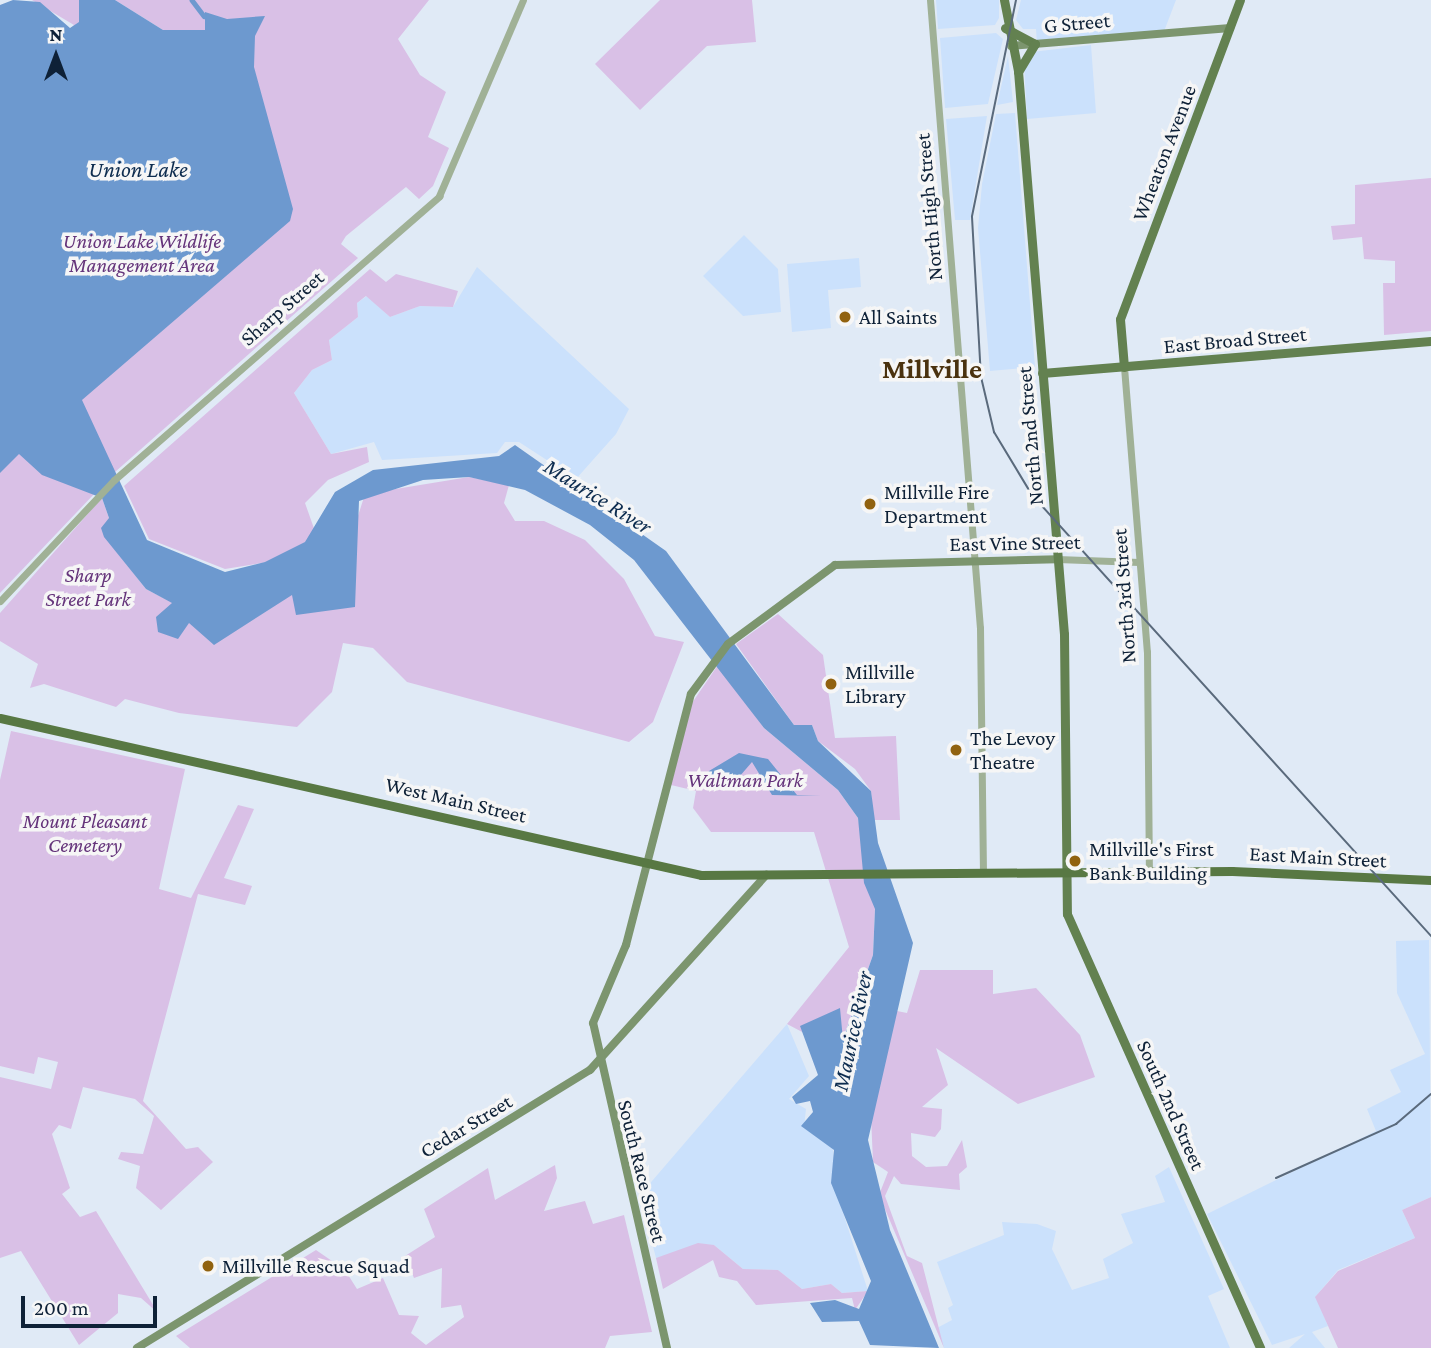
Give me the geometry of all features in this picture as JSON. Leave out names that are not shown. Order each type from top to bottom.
[{"type":"highway","name":"West Main Street","points":[[0,718],[701,875],[903,874]]},
{"type":"highway","name":"East Main Street","points":[[903,874],[1149,871],[1431,880]]},
{"type":"main road","name":"North 2nd Street","points":[[1004,0],[1005,28],[1018,73],[1057,559],[1066,872]]},
{"type":"main road","name":"Wheaton Avenue","points":[[1120,318],[1240,0]]},
{"type":"main road","points":[[1005,28],[1035,44],[1018,73]]},
{"type":"main road","name":"G Street","points":[[1011,46],[1230,28]]},
{"type":"main road","name":"North 3rd Street","points":[[1120,318],[1124,367]]},
{"type":"main road","name":"East Broad Street","points":[[1042,373],[1431,341]]},
{"type":"main road","name":"East Vine Street","points":[[830,568],[891,563],[1057,559]]},
{"type":"main road","name":"South Race Street","points":[[667,1348],[598,1063],[594,1016],[624,954],[685,708],[712,660],[737,637],[830,568]]},
{"type":"main road","name":"South 2nd Street","points":[[1066,872],[1069,919],[1260,1348]]},
{"type":"main road","name":"Cedar Street","points":[[137,1348],[598,1063],[766,875]]},
{"type":"street","name":"Sharp Street","points":[[0,601],[114,480],[439,196],[523,0]]},
{"type":"street","name":"North High Street","points":[[930,0],[975,561],[983,873]]},
{"type":"street","name":"North 3rd Street","points":[[1124,367],[1139,562],[1149,871]]},
{"type":"street","name":"East Vine Street","points":[[1057,559],[1139,562]]},
{"type":"shaded area","points":[[936,0],[999,0],[999,18],[995,25],[938,29]]},
{"type":"shaded area","points":[[1021,0],[1176,0],[1163,34],[1037,44],[1036,29],[1023,29],[1016,20]]},
{"type":"shaded area","points":[[996,33],[1003,39],[988,104],[945,108],[940,38]]},
{"type":"shaded area","points":[[1091,45],[1096,113],[1027,119],[1024,63],[1032,52]]},
{"type":"shaded area","points":[[1008,56],[1013,102],[997,105]]},
{"type":"shaded area","points":[[1015,113],[1035,367],[990,371],[978,228],[982,184],[996,114]]},
{"type":"shaded area","points":[[987,116],[970,220],[955,220],[946,119]]},
{"type":"shaded area","points":[[744,235],[778,269],[781,312],[743,316],[703,276]]},
{"type":"shaded area","points":[[859,258],[861,287],[828,290],[831,328],[792,332],[787,264]]},
{"type":"shaded area","points":[[477,267],[629,409],[616,434],[576,479],[519,442],[505,442],[497,453],[382,460],[374,442],[331,454],[294,393],[312,370],[332,360],[329,340],[358,317],[357,303],[367,296],[390,317],[420,306],[453,307]]},
{"type":"shaded area","points":[[1429,940],[1431,1197],[1402,1210],[1415,1238],[1338,1270],[1316,1296],[1328,1326],[1312,1332],[1325,1348],[1289,1348],[1305,1334],[1272,1345],[1207,1214],[1376,1131],[1367,1109],[1401,1092],[1390,1070],[1425,1054],[1397,993],[1396,941]]},
{"type":"shaded area","points":[[787,1024],[809,1076],[789,1099],[806,1109],[804,1127],[832,1144],[841,1206],[868,1291],[842,1293],[831,1284],[802,1289],[778,1270],[743,1269],[714,1245],[656,1258],[640,1195]]},
{"type":"shaded area","points":[[1169,1167],[1224,1289],[1208,1296],[1230,1348],[944,1348],[937,1328],[952,1320],[948,1308],[953,1305],[937,1262],[1004,1235],[1002,1222],[1037,1224],[1056,1231],[1052,1249],[1072,1290],[1109,1278],[1103,1259],[1133,1243],[1121,1214],[1165,1202],[1155,1176]]},
{"type":"green space","name":"Union Lake Wildlife Management Area","points":[[32,0],[110,0],[148,27],[163,30],[115,0],[429,0],[398,39],[420,75],[446,92],[428,137],[449,148],[433,186],[419,199],[406,187],[346,236],[341,244],[358,258],[115,472],[0,593],[0,22],[69,30],[74,25]]},
{"type":"green space","points":[[660,0],[752,0],[756,42],[707,46],[640,110],[595,64]]},
{"type":"green space","points":[[1431,178],[1431,331],[1384,335],[1383,283],[1395,283],[1395,261],[1364,259],[1362,237],[1333,240],[1331,226],[1355,224],[1355,185]]},
{"type":"green space","points":[[370,269],[386,282],[396,274],[458,291],[453,307],[420,306],[390,317],[366,296],[357,303],[358,317],[329,340],[332,360],[312,370],[294,393],[331,454],[367,447],[369,462],[328,480],[305,503],[316,534],[292,558],[225,569],[149,539],[124,486]]},
{"type":"green space","name":"Sharp Street Park","points":[[469,477],[509,485],[504,503],[515,521],[544,521],[585,540],[624,579],[655,636],[684,642],[653,722],[629,742],[407,682],[373,648],[343,643],[332,692],[297,727],[179,713],[125,699],[116,707],[44,684],[30,688],[38,664],[0,641],[0,613],[102,498],[109,518],[105,537],[146,589],[173,603],[189,622],[230,634],[292,594],[357,519],[365,494]]},
{"type":"green space","points":[[778,614],[823,655],[835,738],[896,736],[900,820],[873,820],[871,791],[855,769],[818,741],[812,725],[794,725],[736,644]]},
{"type":"green space","name":"Waltman Park","points":[[718,665],[764,728],[838,790],[858,818],[875,908],[873,955],[842,1041],[823,1043],[787,1024],[849,947],[814,832],[711,832],[693,808],[696,791],[671,785],[692,703]]},
{"type":"green space","name":"Mount Pleasant Cemetery","points":[[11,731],[185,769],[159,889],[191,898],[238,805],[254,809],[224,878],[252,886],[245,905],[198,894],[143,1101],[186,1149],[198,1147],[213,1162],[161,1210],[136,1188],[140,1166],[118,1159],[121,1152],[143,1154],[154,1116],[135,1099],[83,1087],[71,1129],[59,1125],[52,1134],[70,1188],[62,1194],[80,1217],[96,1211],[158,1313],[141,1298],[118,1294],[118,1313],[79,1345],[21,1251],[0,1258],[0,1077],[51,1089],[58,1062],[38,1057],[34,1074],[0,1066],[0,780]]},
{"type":"green space","points":[[920,970],[993,970],[993,994],[1036,988],[1080,1035],[1095,1077],[1018,1104],[936,1048],[948,1085],[922,1107],[942,1109],[941,1129],[935,1137],[911,1133],[912,1156],[926,1167],[947,1166],[962,1140],[967,1167],[959,1174],[960,1190],[901,1184],[894,1176],[885,1196],[907,1256],[922,1263],[944,1348],[879,1195],[888,1172],[873,1162],[870,1094],[897,1011],[907,1013]]},
{"type":"green space","points":[[555,1165],[557,1178],[544,1211],[585,1201],[593,1224],[624,1215],[652,1332],[610,1336],[605,1348],[190,1348],[176,1336],[316,1250],[345,1270],[357,1289],[383,1278],[399,1315],[419,1316],[411,1333],[426,1345],[464,1317],[461,1305],[441,1308],[442,1268],[414,1278],[405,1256],[435,1237],[424,1209],[488,1168],[495,1200]]},
{"type":"green space","points":[[1431,1197],[1431,1348],[1338,1348],[1315,1297],[1338,1271],[1415,1238],[1402,1210]]},
{"type":"green space","points":[[698,1243],[714,1245],[743,1269],[778,1270],[802,1289],[831,1284],[842,1293],[868,1291],[855,1310],[852,1298],[756,1305],[737,1281],[719,1277],[713,1260],[663,1289],[656,1258]]},
{"type":"water","points":[[13,0],[40,2],[70,28],[79,22],[79,0],[115,0],[163,30],[205,30],[205,12],[227,19],[265,16],[255,36],[254,67],[293,209],[290,221],[82,400],[147,540],[225,572],[265,562],[305,542],[335,492],[373,470],[499,456],[515,445],[666,551],[794,725],[812,725],[818,741],[871,791],[878,843],[913,943],[868,1140],[890,1230],[939,1348],[870,1345],[859,1321],[822,1322],[810,1303],[835,1300],[859,1309],[871,1281],[831,1183],[834,1150],[801,1126],[813,1112],[810,1101],[796,1104],[792,1097],[818,1075],[800,1026],[840,1008],[843,1040],[873,955],[875,909],[864,883],[858,818],[838,790],[764,728],[634,560],[590,525],[525,490],[469,477],[423,480],[359,501],[355,607],[296,615],[292,595],[214,645],[189,623],[178,639],[158,632],[156,617],[172,603],[146,589],[104,537],[101,528],[109,518],[102,498],[42,475],[19,454],[0,473],[0,5]]},
{"type":"water","points":[[739,753],[768,759],[797,795],[821,796],[772,795],[752,762],[733,784],[705,783],[709,771]]},
{"type":"waterway","points":[[192,0],[204,16]]},
{"type":"railway","points":[[1016,0],[972,217],[981,377],[994,432],[1032,495],[1431,936]]},
{"type":"railway","points":[[1276,1178],[1396,1124],[1431,1094]]},
{"type":"place","name":"All Saints","points":[[845,317]]},
{"type":"place","name":"Millville Fire Department","points":[[870,504]]},
{"type":"place","name":"Millville Library","points":[[831,684]]},
{"type":"place","name":"The Levoy Theatre","points":[[956,750]]},
{"type":"place","name":"Millville's First Bank Building","points":[[1075,861]]},
{"type":"place","name":"Millville Rescue Squad","points":[[208,1266]]},
{"type":"district","name":"Millville","points":[[932,369]]},
{"type":"water label","name":"Union Lake","points":[[138,169]]},
{"type":"water label","name":"Maurice River","points":[[598,496]]},
{"type":"water label","name":"Maurice River","points":[[852,1031]]}]
